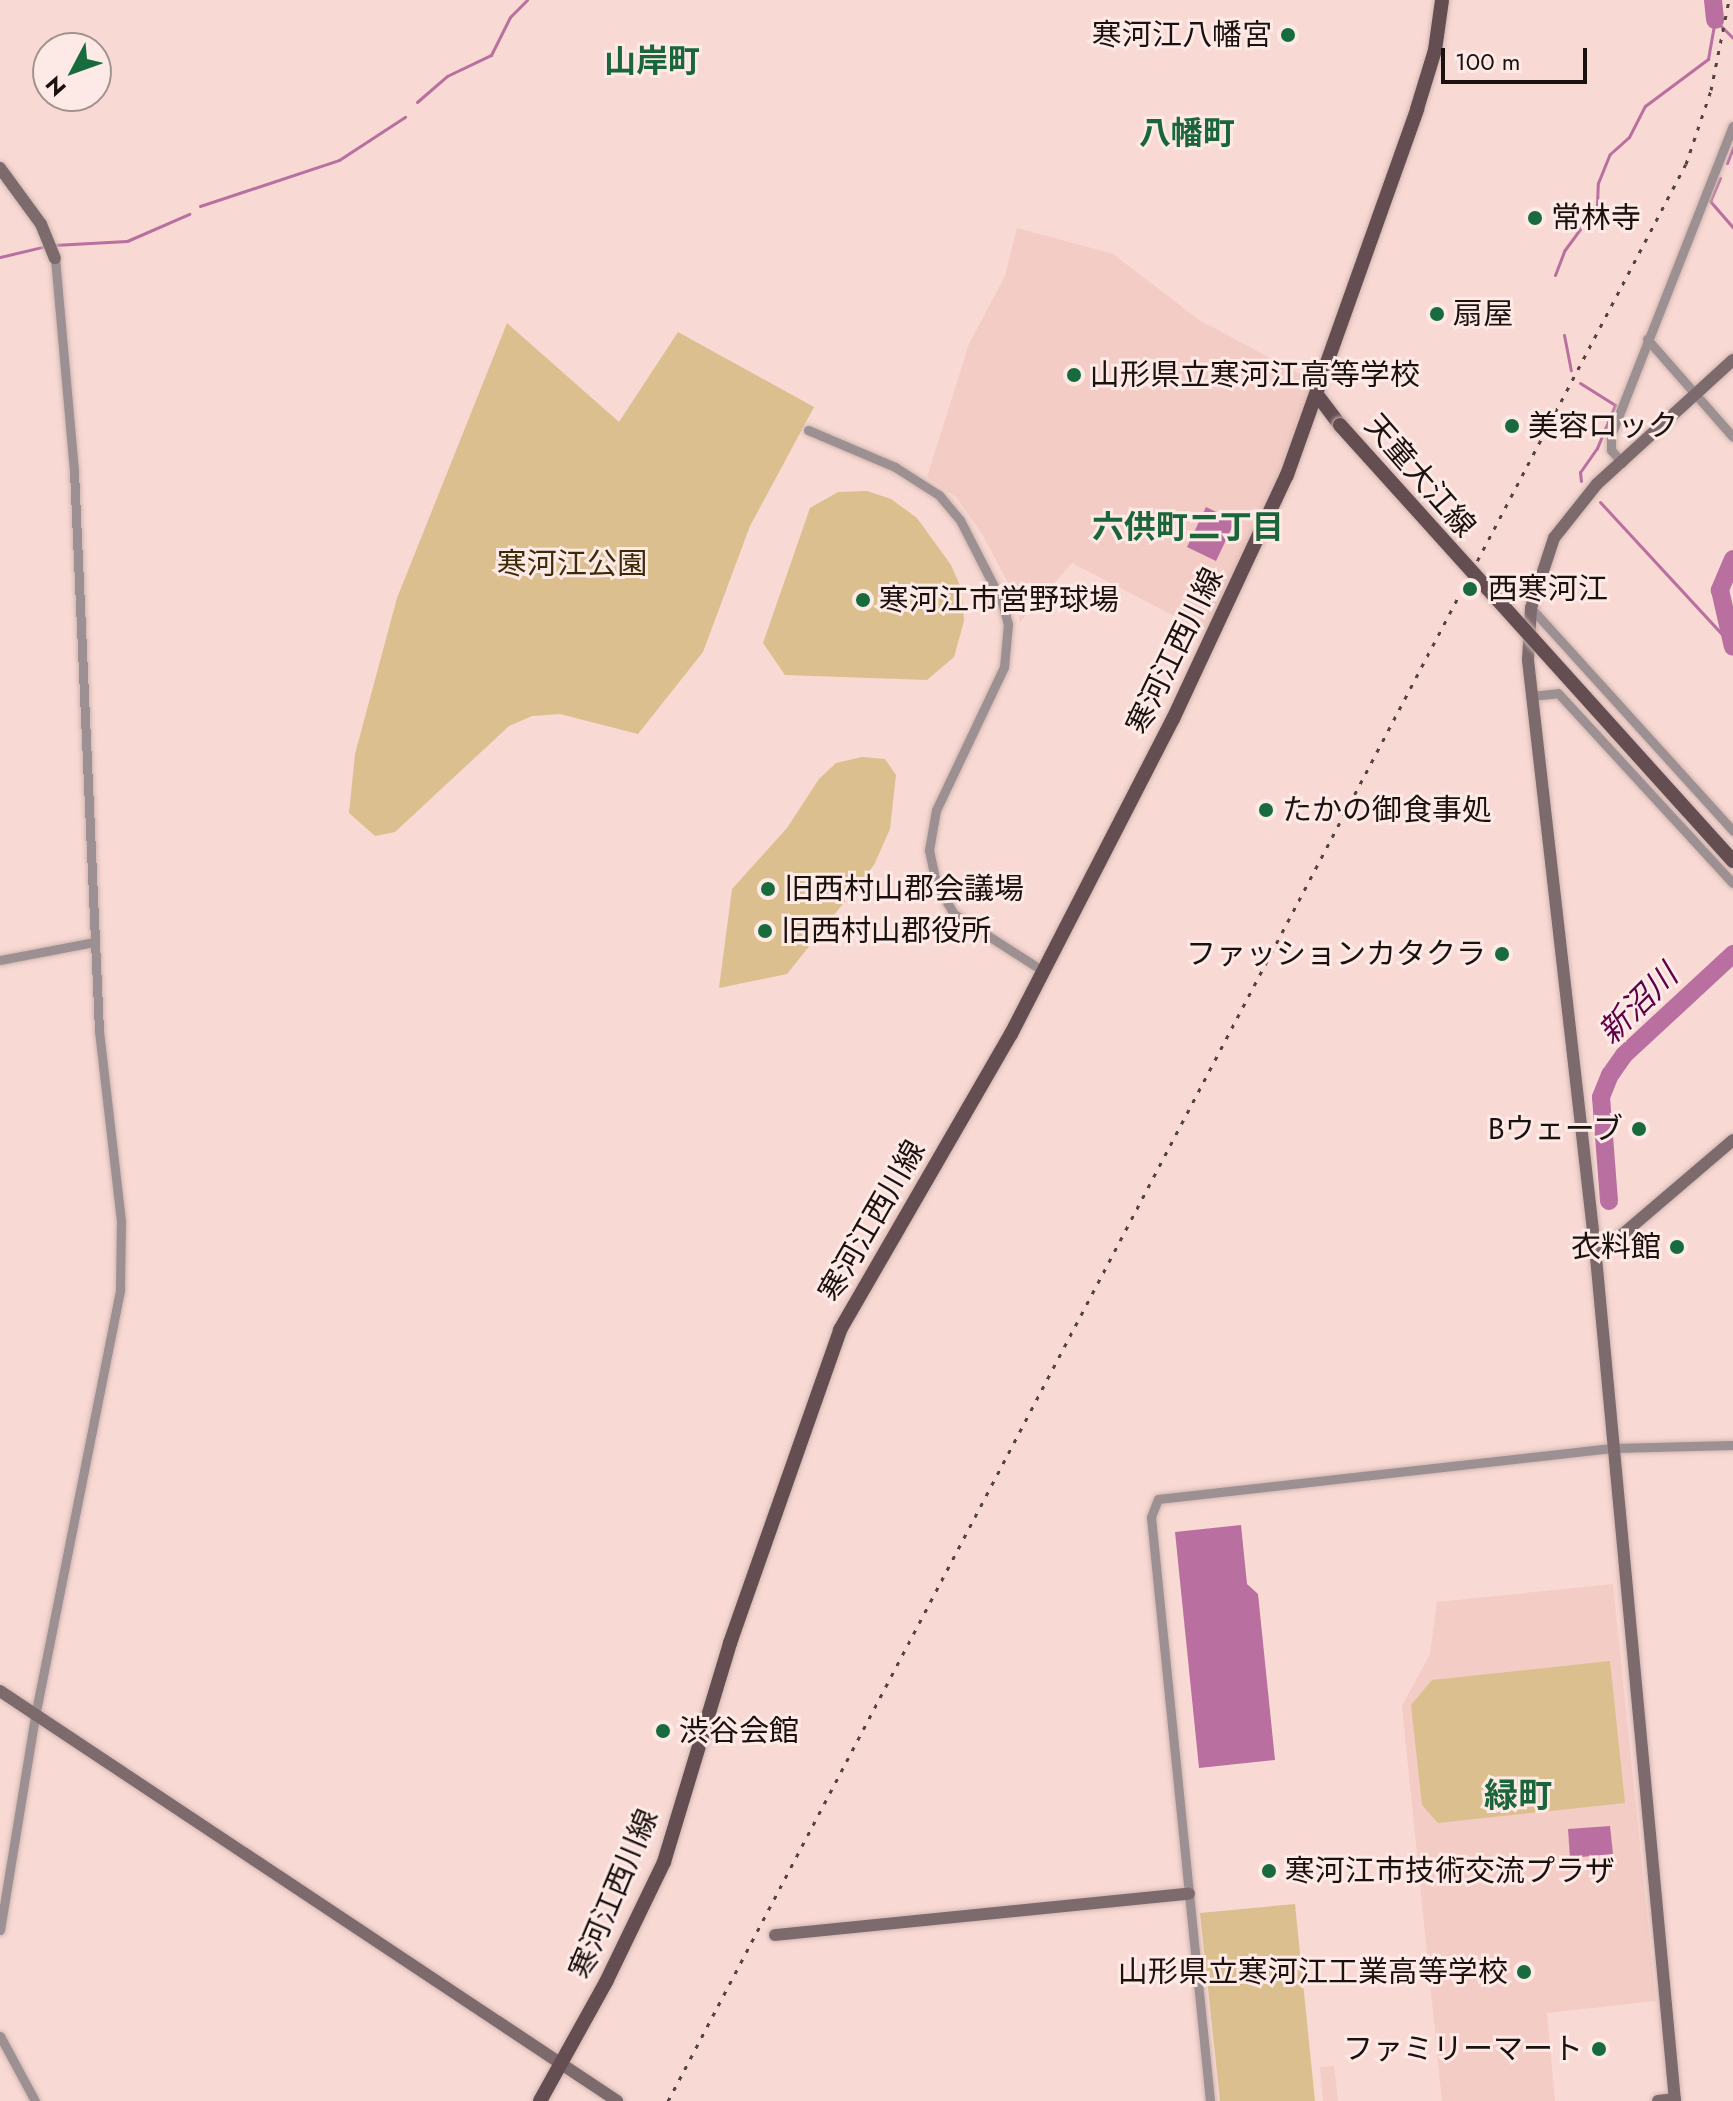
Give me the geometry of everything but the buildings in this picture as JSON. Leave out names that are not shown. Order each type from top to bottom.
[{"type":"main road","points":[[1318,396],[1417,109],[1435,50],[1442,0]]},
{"type":"main road","name":"天童大江線","points":[[1318,396],[1340,425],[1733,861]]},
{"type":"main road","name":"寒河江西川線","points":[[540,2101],[561,2066],[664,1862],[730,1643],[840,1330],[1043,971],[1213,636],[1318,396]]},
{"type":"street","points":[[1622,463],[1611,450],[1611,435],[1733,126]]},
{"type":"street","points":[[0,168],[46,235],[54,254],[74,471],[94,942],[121,1221],[120,1289],[35,1716],[0,1930]]},
{"type":"street","points":[[1647,339],[1733,437]]},
{"type":"street","points":[[1658,2101],[1675,2100],[1596,1257],[1531,696],[1531,608],[1554,538],[1577,506],[1733,360]]},
{"type":"street","points":[[808,430],[895,467],[939,495],[971,539],[1002,602],[1008,624],[1004,667],[936,810],[929,850],[936,883],[954,914],[1043,971]]},
{"type":"street","points":[[1531,608],[1733,831]]},
{"type":"street","points":[[1531,696],[1558,693],[1733,883]]},
{"type":"street","points":[[0,960],[94,942]]},
{"type":"street","points":[[1596,1257],[1733,1140]]},
{"type":"street","points":[[1210,2101],[1151,1517],[1158,1499],[1614,1448],[1733,1445]]},
{"type":"street","points":[[0,1691],[617,2101]]},
{"type":"street","points":[[775,1935],[1189,1894]]},
{"type":"street","points":[[0,2036],[35,2101]]},
{"type":"shaded area","name":"山形県立寒河江高等学校","points":[[1017,228],[1113,254],[1199,320],[1321,385],[1213,636],[1072,563],[1020,622],[1014,594],[982,534],[956,497],[927,477],[969,344],[1005,276]]},
{"type":"shaded area","points":[[1206,507],[1235,521],[1216,561],[1187,547]]},
{"type":"shaded area","points":[[1241,1525],[1247,1584],[1258,1594],[1275,1760],[1199,1768],[1175,1532]]},
{"type":"shaded area","points":[[1613,1584],[1656,2001],[1547,2013],[1555,2101],[1442,2101],[1402,1706],[1430,1654],[1437,1602]]},
{"type":"shaded area","points":[[1610,1826],[1613,1854],[1570,1858],[1568,1829]]},
{"type":"shaded area","points":[[1334,2066],[1338,2101],[1323,2101],[1320,2067]]},
{"type":"green space","name":"寒河江公園","points":[[507,323],[619,422],[678,332],[814,407],[750,526],[703,652],[638,734],[560,714],[532,716],[509,726],[395,832],[375,836],[349,813],[355,754],[397,598]]},
{"type":"green space","points":[[867,491],[891,499],[917,518],[951,565],[962,590],[964,621],[954,657],[927,680],[785,675],[763,643],[810,508],[838,492]]},
{"type":"green space","points":[[862,757],[885,759],[896,775],[890,829],[874,865],[787,974],[719,988],[732,889],[787,828],[819,779],[836,763]]},
{"type":"green space","points":[[1610,1661],[1625,1803],[1438,1823],[1422,1805],[1411,1705],[1432,1680]]},
{"type":"green space","points":[[1295,1904],[1315,2101],[1220,2101],[1200,1913]]},
{"type":"waterway","points":[[417,102],[447,76],[491,55],[510,17],[527,0]]},
{"type":"waterway","points":[[1713,0],[1715,20]]},
{"type":"waterway","points":[[1555,275],[1564,251],[1597,206],[1598,183],[1610,154],[1629,137],[1645,106],[1708,59],[1715,20]]},
{"type":"waterway","points":[[1716,21],[1733,38]]},
{"type":"waterway","points":[[200,206],[339,160],[405,117]]},
{"type":"waterway","points":[[1727,163],[1733,147]]},
{"type":"waterway","points":[[1720,178],[1710,201],[1733,227]]},
{"type":"waterway","points":[[54,245],[127,241],[189,214]]},
{"type":"waterway","points":[[0,257],[46,246]]},
{"type":"waterway","points":[[1564,335],[1571,370]]},
{"type":"waterway","points":[[1580,383],[1615,405],[1597,448],[1580,472],[1581,481]]},
{"type":"waterway","points":[[1600,502],[1729,642]]},
{"type":"waterway","name":"新沼川","points":[[1733,559],[1720,590],[1733,647]]},
{"type":"waterway","name":"新沼川","points":[[1609,1201],[1601,1097],[1610,1075],[1624,1055],[1733,954]]},
{"type":"railway","points":[[668,2101],[1686,164],[1711,90],[1729,0]]},
{"type":"place","name":"寒河江八幡宮","points":[[1288,35]]},
{"type":"place","name":"常林寺","points":[[1535,218]]},
{"type":"place","name":"扇屋","points":[[1437,314]]},
{"type":"place","name":"山形県立寒河江高等学校","points":[[1074,375]]},
{"type":"place","name":"美容ロック","points":[[1512,426]]},
{"type":"place","name":"西寒河江","points":[[1470,589]]},
{"type":"place","name":"寒河江市営野球場","points":[[863,600]]},
{"type":"place","name":"たかの御食事処","points":[[1266,810]]},
{"type":"place","name":"旧西村山郡会議場","points":[[768,889]]},
{"type":"place","name":"旧西村山郡役所","points":[[765,931]]},
{"type":"place","name":"ファッションカタクラ","points":[[1502,954]]},
{"type":"place","name":"Bウェーブ","points":[[1639,1129]]},
{"type":"place","name":"衣料館","points":[[1677,1247]]},
{"type":"place","name":"渋谷会館","points":[[663,1731]]},
{"type":"place","name":"寒河江市技術交流プラザ","points":[[1269,1871]]},
{"type":"place","name":"山形県立寒河江工業高等学校","points":[[1524,1972]]},
{"type":"place","name":"ファミリーマート","points":[[1599,2049]]},
{"type":"district","name":"山岸町","points":[[652,61]]},
{"type":"district","name":"八幡町","points":[[1187,133]]},
{"type":"district","name":"六供町二丁目","points":[[1188,527]]},
{"type":"district","name":"緑町","points":[[1518,1796]]}]
